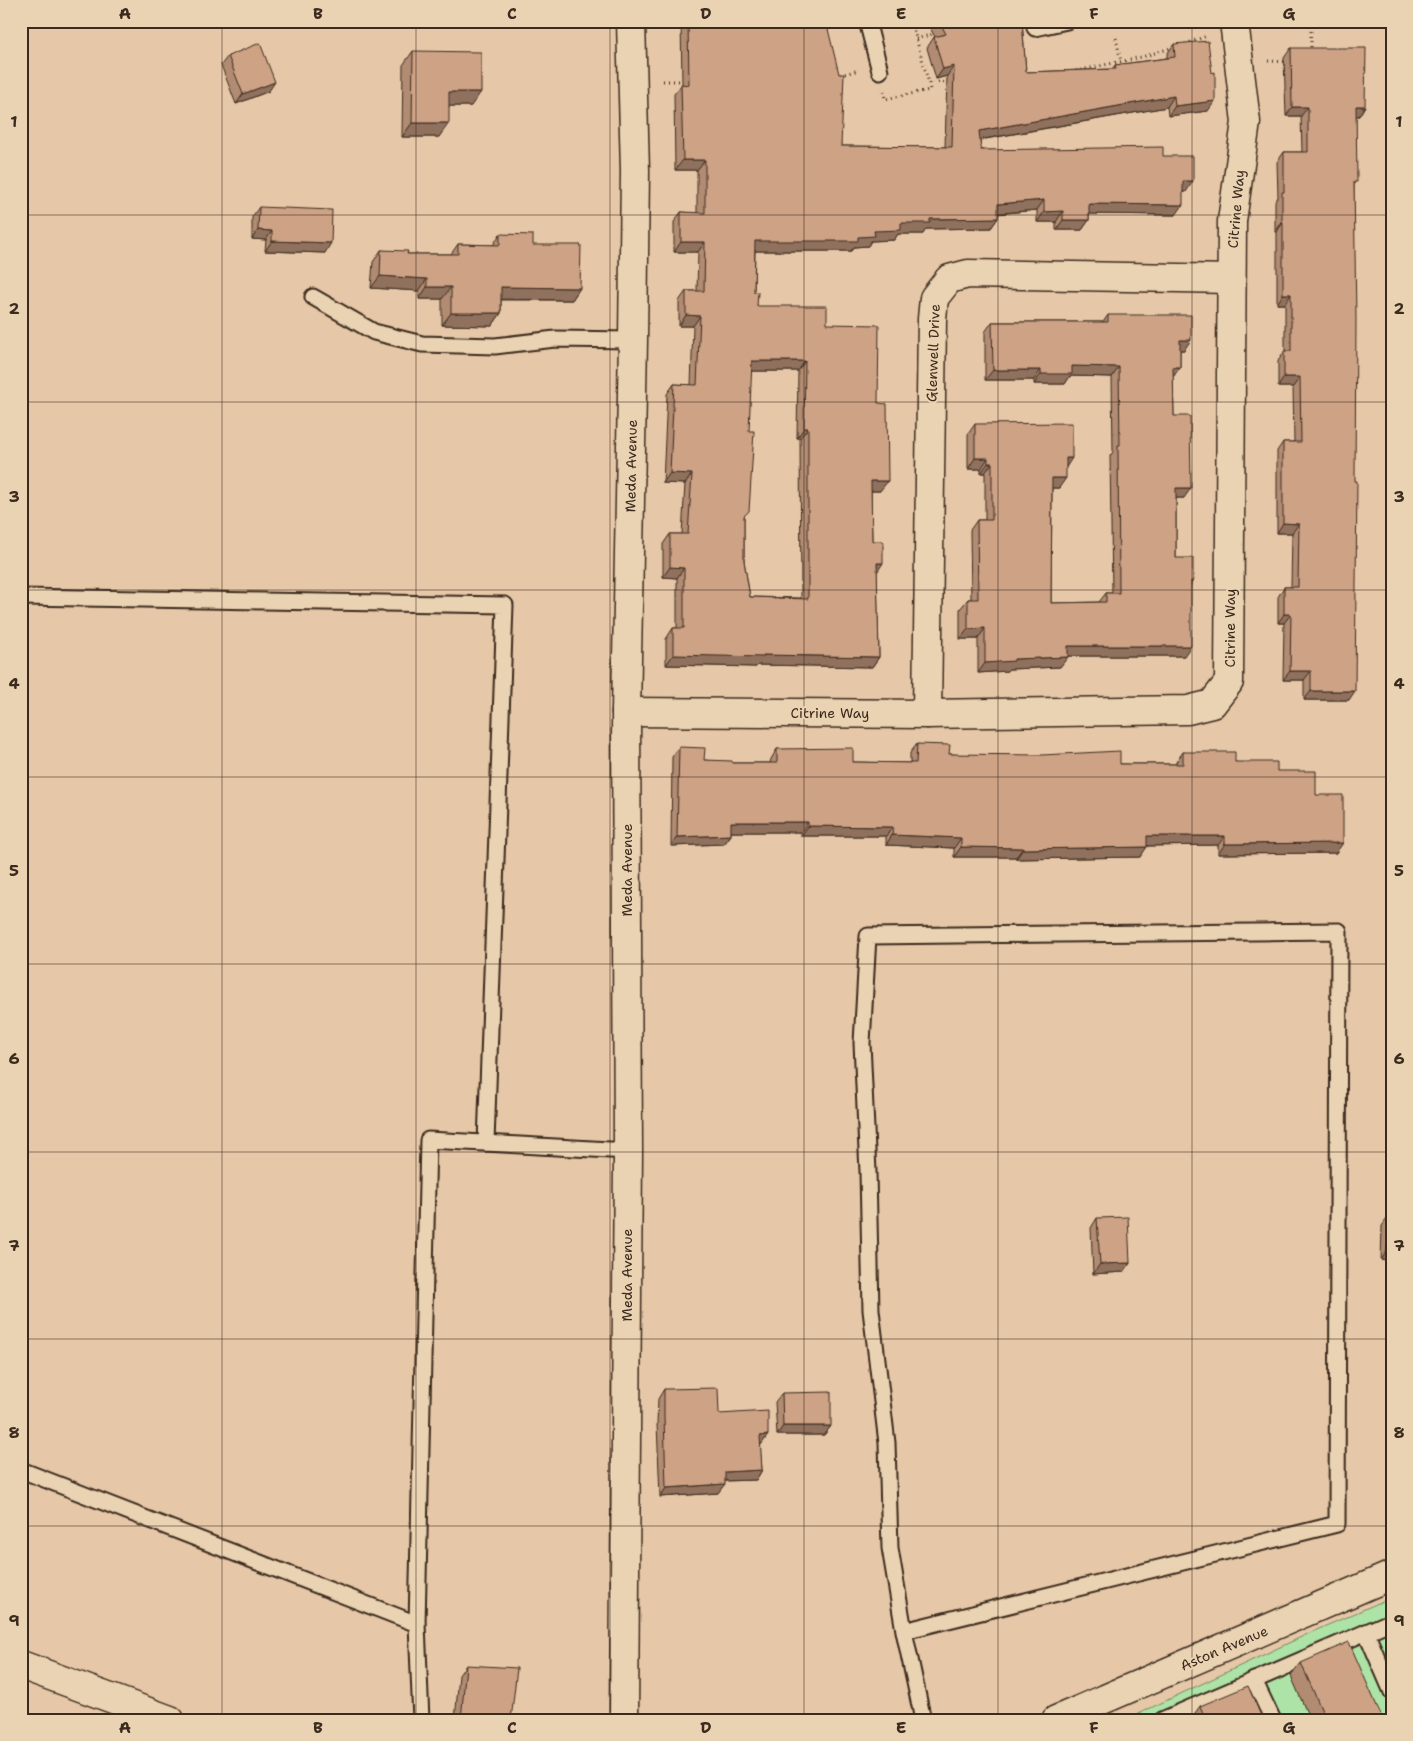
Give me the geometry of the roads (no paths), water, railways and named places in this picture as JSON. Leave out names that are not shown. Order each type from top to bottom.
[{"type":"street","name":"Meda Avenue","points":[[624,1720],[628,1151],[626,712],[635,171],[632,21]]},
{"type":"street","name":"Citrine Way","points":[[626,712],[927,714],[1188,710],[1212,704],[1229,682],[1232,221],[1246,122],[1234,21]]},
{"type":"street","name":"Glenwell Drive","points":[[927,714],[932,319],[934,298],[949,279],[968,274],[1231,279]]},
{"type":"street","name":"Aston Avenue","points":[[1056,1720],[1392,1576]]},
{"type":"street","points":[[21,1664],[170,1720]]},
{"type":"lane","points":[[867,21],[880,71]]},
{"type":"lane","points":[[1035,28],[1068,21]]},
{"type":"lane","points":[[313,297],[374,332],[422,344],[495,346],[555,339],[633,340]]},
{"type":"lane","points":[[21,597],[505,605],[486,1143]]},
{"type":"lane","points":[[904,1631],[1337,1524],[1338,931],[868,936],[862,1043],[868,1172],[871,1310],[886,1443],[890,1548],[904,1631],[923,1720]]},
{"type":"lane","points":[[421,1720],[418,1624],[428,1140],[628,1151]]},
{"type":"lane","points":[[21,1470],[418,1624]]},
{"type":"lane","points":[[1165,1719],[1392,1621]]},
{"type":"lane","points":[[1366,1632],[1392,1692]]},
{"type":"lane","points":[[1254,1680],[1273,1720]]}]
